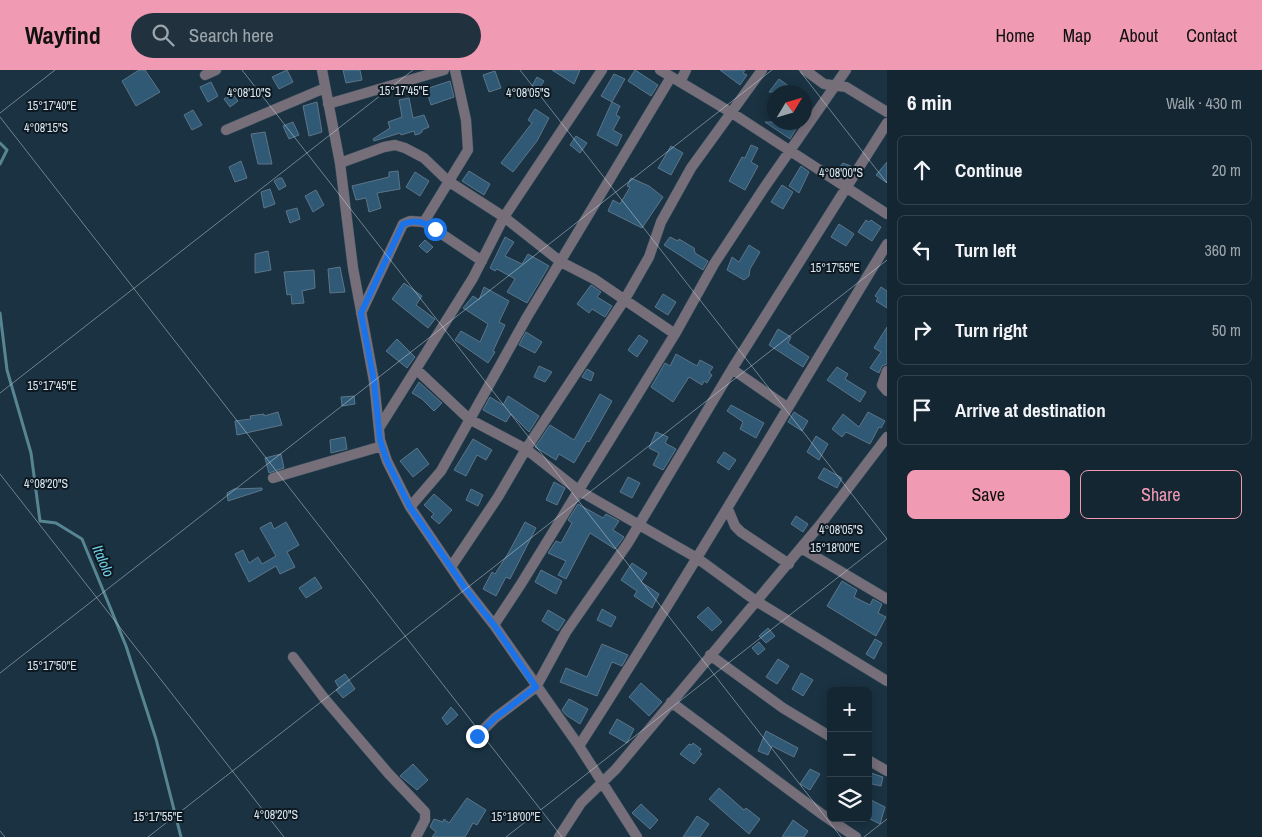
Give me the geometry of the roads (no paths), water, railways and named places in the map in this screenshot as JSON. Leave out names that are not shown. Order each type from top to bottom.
[{"type":"street","points":[[205,75],[216,70]]},
{"type":"street","points":[[322,70],[340,163],[340,180],[374,381],[382,446],[393,474],[410,507],[480,610],[494,625],[579,746],[637,837]]},
{"type":"street","points":[[328,104],[444,70]]},
{"type":"street","points":[[424,222],[468,150],[466,120],[455,70]]},
{"type":"street","points":[[379,428],[482,261],[504,217],[602,70]]},
{"type":"street","points":[[660,70],[732,113],[789,152],[887,214]]},
{"type":"street","points":[[410,507],[441,471],[469,419],[561,262],[676,79],[686,70]]},
{"type":"street","points":[[451,567],[625,299],[649,257],[660,222],[691,168],[762,70]]},
{"type":"street","points":[[805,70],[824,84],[846,87],[887,112]]},
{"type":"street","points":[[494,625],[676,334],[714,264],[846,70]]},
{"type":"street","points":[[226,130],[325,88]]},
{"type":"street","points":[[477,736],[495,718],[536,687],[566,632],[628,543],[732,369],[887,123]]},
{"type":"street","points":[[340,163],[371,151],[395,145],[405,148],[424,158],[448,181],[504,217],[561,262],[625,299],[676,334]]},
{"type":"street","points":[[361,313],[403,224],[410,221],[424,222],[482,261]]},
{"type":"street","points":[[579,746],[728,508],[787,408],[811,373],[887,244]]},
{"type":"street","points":[[732,369],[787,408]]},
{"type":"street","points":[[416,370],[469,419],[526,449],[578,490],[697,558],[756,601],[887,681]]},
{"type":"street","points":[[887,371],[882,385],[887,391]]},
{"type":"street","points":[[559,837],[581,803],[603,782],[789,564],[887,437]]},
{"type":"street","points":[[273,478],[382,446]]},
{"type":"street","points":[[728,508],[735,526],[741,532],[789,564]]},
{"type":"street","points":[[801,548],[887,599]]},
{"type":"street","points":[[710,655],[783,708],[827,735]]},
{"type":"street","points":[[293,657],[324,698],[388,773],[420,805],[426,816],[416,837]]},
{"type":"street","points":[[671,702],[854,837]]},
{"type":"street","points":[[872,762],[887,771]]},
{"type":"waterway","name":"Italolo","points":[[0,143],[7,150],[0,164]]},
{"type":"waterway","name":"Italolo","points":[[0,313],[7,370],[31,453],[40,521],[56,523],[82,539],[126,646],[156,739],[181,837]]}]
